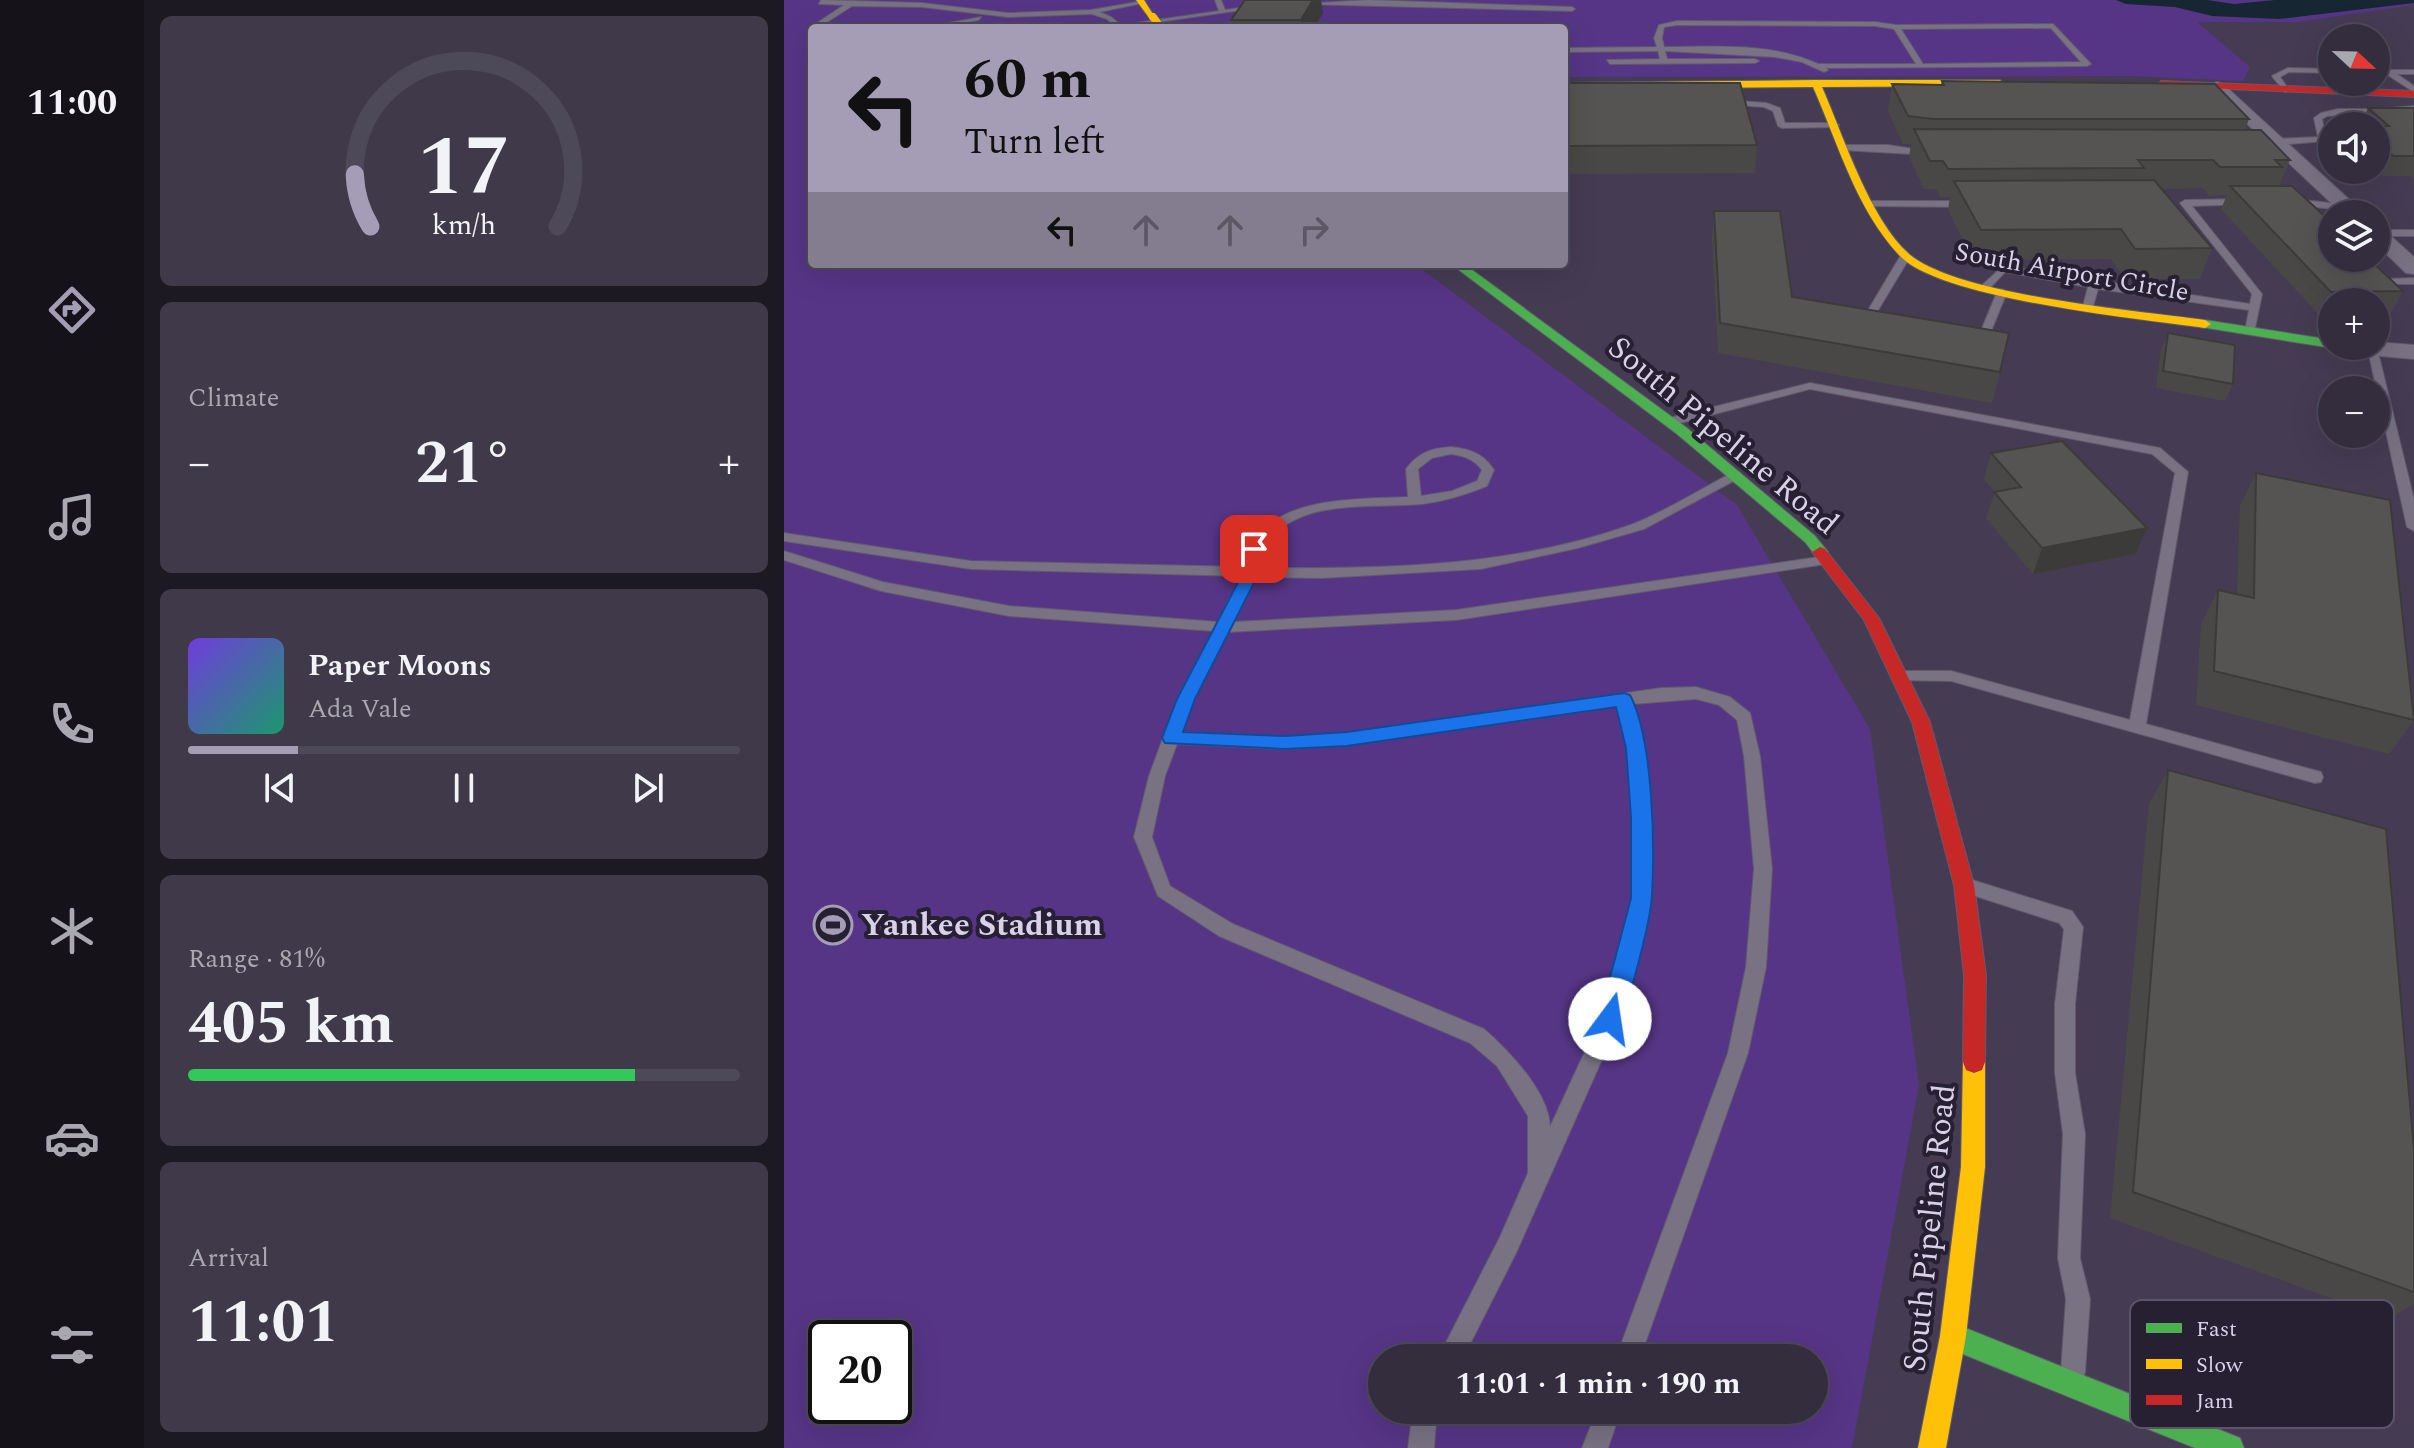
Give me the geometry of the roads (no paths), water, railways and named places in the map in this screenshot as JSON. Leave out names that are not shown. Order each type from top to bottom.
[{"type":"street","points":[[1141,1],[1157,23]]},
{"type":"street","points":[[1568,86],[1649,92],[1821,77],[2057,83]]},
{"type":"street","name":"South Airport Circle","points":[[1821,77],[1835,125],[1871,204],[1905,257],[1924,271],[1992,290],[2318,342]]},
{"type":"street","points":[[2139,83],[2414,92]]},
{"type":"street","points":[[2217,87],[2279,148],[2339,200]]},
{"type":"street","points":[[2390,246],[2414,268]]},
{"type":"street","name":"South Pipeline Road","points":[[1462,268],[1669,422],[1810,539],[1871,618],[1921,722],[1964,885],[1975,975],[1973,1167],[1953,1336],[1932,1448]]},
{"type":"street","points":[[2390,350],[2414,352]]},
{"type":"street","points":[[1953,1336],[2130,1408]]},
{"type":"street","points":[[2180,1428],[2230,1448]]},
{"type":"lane","points":[[826,0],[821,3],[922,5],[1001,14],[1091,12],[1141,1]]},
{"type":"lane","points":[[1218,0],[1223,12]]},
{"type":"lane","points":[[1290,4],[1368,2],[1572,9]]},
{"type":"lane","points":[[818,24],[850,4]]},
{"type":"lane","points":[[1141,24],[1264,6]]},
{"type":"lane","points":[[1091,12],[1116,24]]},
{"type":"lane","points":[[947,24],[1001,14]]},
{"type":"lane","points":[[1568,50],[1662,49],[1733,50],[1805,62],[1821,77],[1921,66],[2087,64],[2053,26],[1677,23],[1661,26],[1658,38],[1662,49],[1664,62]]},
{"type":"lane","points":[[1896,27],[1921,66]]},
{"type":"lane","points":[[1593,62],[1805,62]]},
{"type":"lane","points":[[2285,90],[2276,76],[2288,70],[2318,71]]},
{"type":"lane","points":[[2390,72],[2414,72]]},
{"type":"lane","points":[[2390,73],[2414,92]]},
{"type":"lane","points":[[1965,83],[1985,96]]},
{"type":"lane","points":[[1718,102],[1766,105],[1777,110],[1782,126],[1835,125]]},
{"type":"lane","points":[[2279,148],[2323,139],[2318,118],[2329,113],[2414,108]]},
{"type":"lane","points":[[1845,148],[1941,152]]},
{"type":"lane","points":[[2288,201],[2318,207]]},
{"type":"lane","points":[[2170,203],[2259,202]]},
{"type":"lane","points":[[2185,203],[2257,294],[2250,331]]},
{"type":"lane","points":[[1871,204],[1981,204]]},
{"type":"lane","points":[[2306,205],[2315,213]]},
{"type":"lane","points":[[2390,233],[2414,233]]},
{"type":"lane","points":[[1904,324],[1876,319],[1872,312],[1905,257]]},
{"type":"lane","points":[[1961,334],[1985,334],[1992,290],[2003,269],[2254,308]]},
{"type":"lane","points":[[2375,272],[2385,282],[2414,281]]},
{"type":"lane","points":[[2088,306],[2094,285]]},
{"type":"lane","points":[[2374,360],[2414,527]]},
{"type":"lane","points":[[1669,422],[1810,386],[2156,451],[2182,472],[2137,728]]},
{"type":"lane","points":[[1415,499],[1412,469],[1423,457],[1453,451],[1472,455],[1486,464],[1487,477],[1474,489],[1415,499],[1321,507],[1276,522],[1254,549],[1252,571],[1186,699],[1157,776],[1143,837],[1148,858],[1164,891],[1226,930],[1477,1036],[1504,1059],[1539,1114],[1539,1173]]},
{"type":"lane","points":[[784,537],[971,565],[1322,573],[1481,565],[1578,544],[1639,526],[1735,477]]},
{"type":"lane","points":[[784,555],[881,586],[1009,611],[1223,627],[1456,615],[1826,560]]},
{"type":"lane","points":[[1898,676],[1951,676],[2315,777]]},
{"type":"lane","points":[[1171,738],[1285,743],[1347,739],[1624,699],[1696,693],[1724,701],[1744,717],[1752,756],[1763,869],[1756,967],[1738,1053],[1633,1344]]},
{"type":"lane","points":[[1457,1344],[1508,1245],[1610,1019],[1642,898],[1641,817],[1635,748],[1624,699]]},
{"type":"lane","points":[[1964,885],[2065,917],[2074,927],[2065,1004],[2065,1073],[2074,1134],[2069,1258],[2078,1299],[2073,1385]]},
{"type":"lane","points":[[1421,1448],[1424,1424]]},
{"type":"lane","points":[[1595,1448],[1604,1424]]},
{"type":"water","points":[[2116,0],[2207,0],[2234,4],[2275,0],[2414,0],[2414,3],[2279,19],[2212,16],[2175,7],[2126,4]]},
{"type":"place","name":"Yankee Stadium","points":[[833,925]]}]
